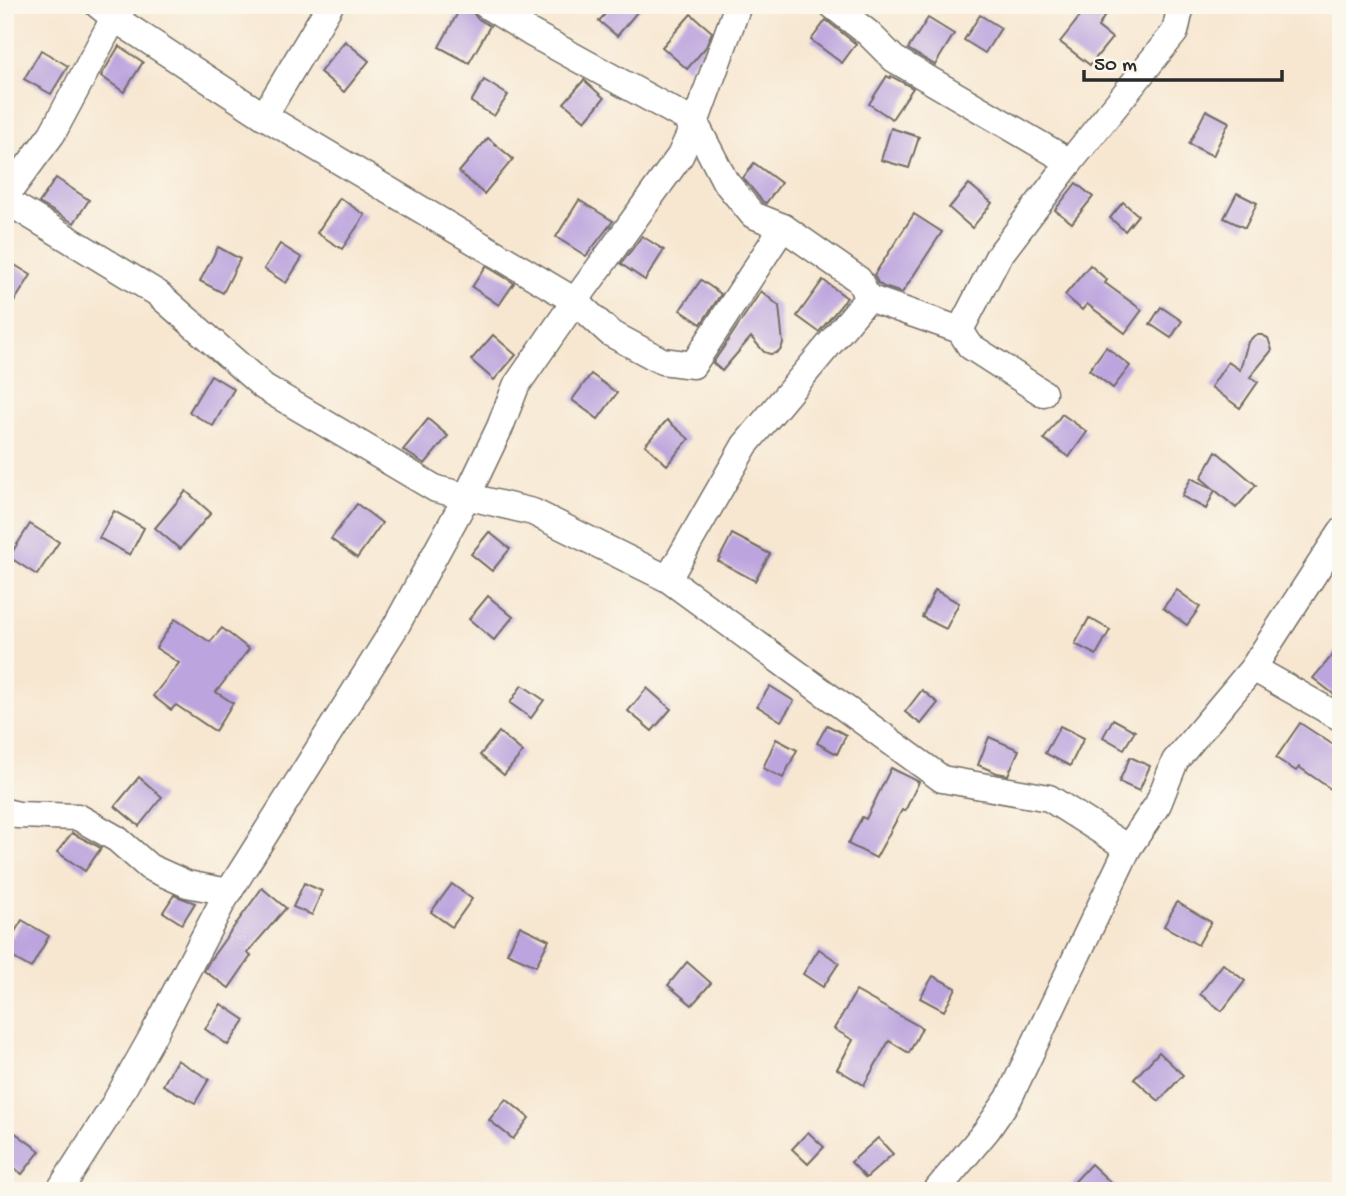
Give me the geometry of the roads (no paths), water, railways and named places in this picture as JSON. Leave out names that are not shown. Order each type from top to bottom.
[{"type":"street","points":[[264,116],[330,5]]},
{"type":"street","points":[[486,5],[531,33],[695,122],[725,181],[753,215],[783,227],[859,280],[868,298],[960,330],[970,346],[1042,393]]},
{"type":"street","points":[[59,1191],[138,1063],[229,892],[396,626],[467,496],[516,387],[680,156],[738,5]]},
{"type":"street","points":[[832,5],[868,33],[894,59],[1070,162]]},
{"type":"street","points":[[960,330],[998,257],[1070,162],[1175,32],[1181,5]]},
{"type":"street","points":[[783,227],[693,365],[663,361],[610,333],[575,301],[264,116],[112,9],[52,134],[5,198],[157,293],[264,387],[436,489],[533,512],[668,579],[942,779],[1049,798],[1128,848]]},
{"type":"street","points":[[668,579],[745,445],[868,298]]},
{"type":"street","points":[[936,1191],[987,1130],[1009,1098],[1128,848],[1158,804],[1175,761],[1253,668],[1341,532]]},
{"type":"street","points":[[1253,668],[1341,718]]},
{"type":"street","points":[[5,812],[29,816],[78,817],[117,839],[149,867],[187,884],[229,892]]}]
